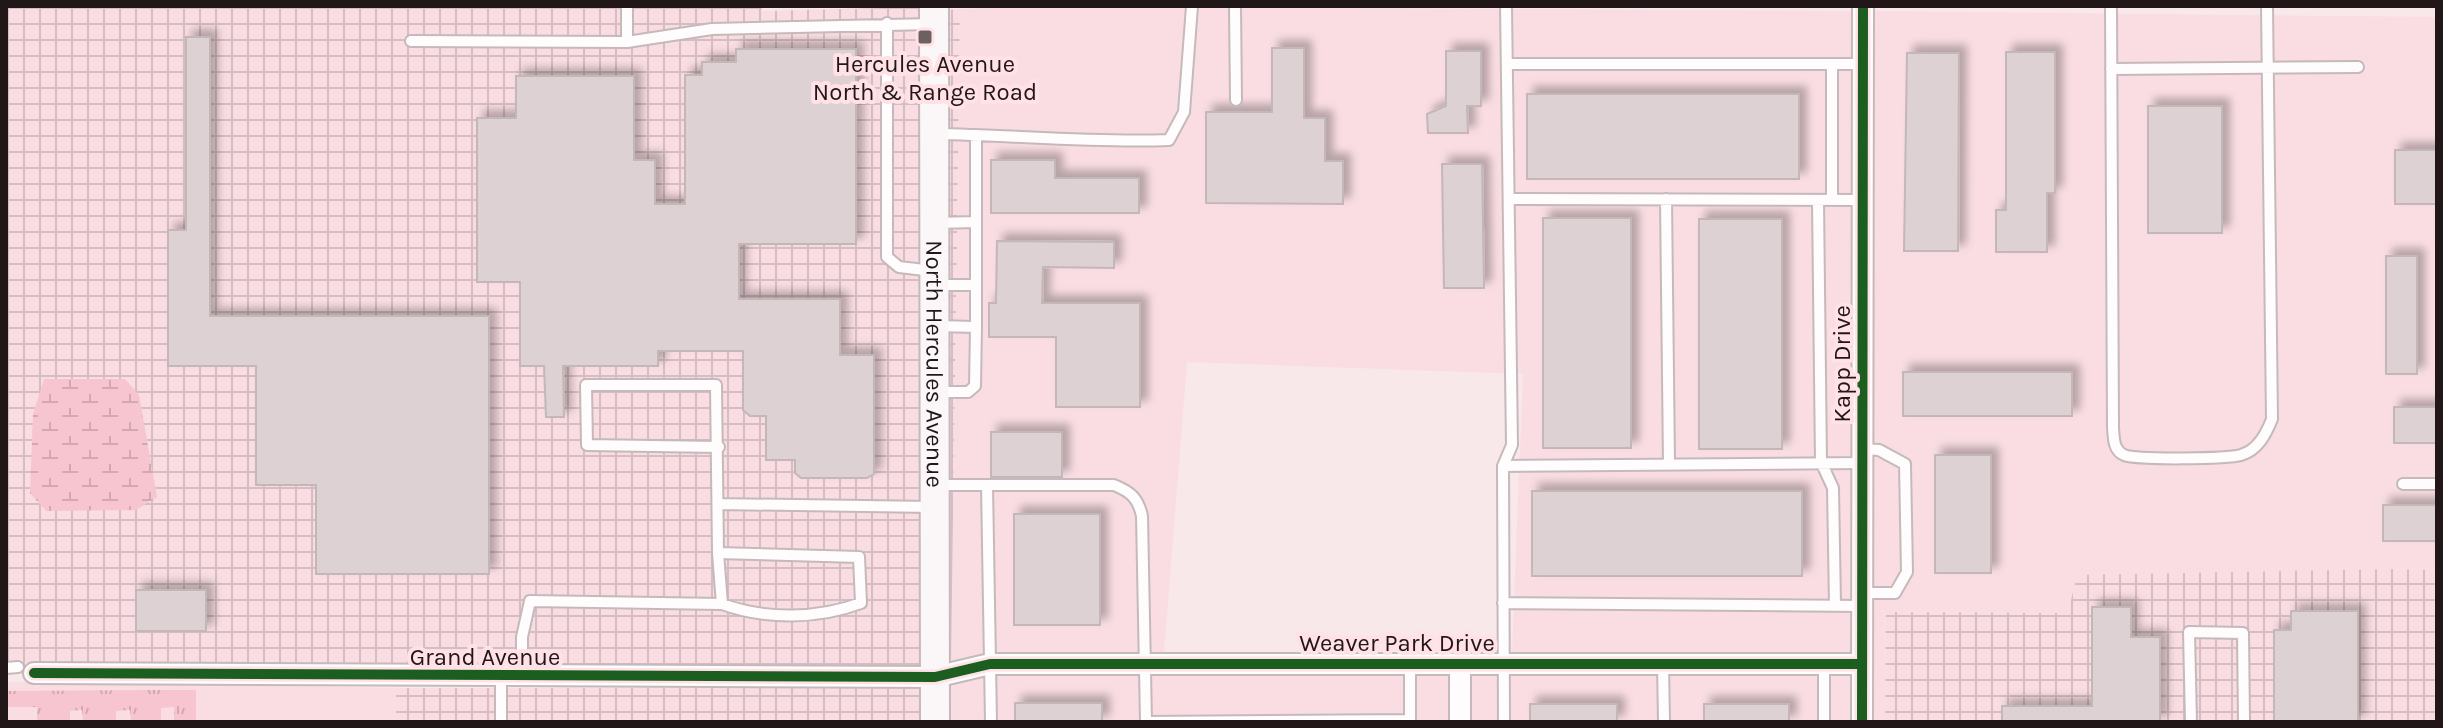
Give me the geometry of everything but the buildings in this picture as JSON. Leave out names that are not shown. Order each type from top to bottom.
[{"type":"street","name":"Kapp Drive","points":[[1862,722],[1863,6]]},
{"type":"street","name":"North Hercules Avenue","points":[[934,15],[935,722]]},
{"type":"street","name":"Weaver Park Drive","points":[[935,677],[990,664],[1862,664]]},
{"type":"street","points":[[1460,664],[1460,722]]},
{"type":"street","name":"Grand Avenue","points":[[19,669],[501,677],[935,677]]},
{"type":"lane","points":[[627,6],[627,42]]},
{"type":"lane","points":[[934,134],[1041,135],[1101,143],[1169,140],[1184,112],[1192,6]]},
{"type":"lane","points":[[1235,6],[1236,100]]},
{"type":"lane","points":[[1504,722],[1503,466],[1512,445],[1506,6]]},
{"type":"lane","points":[[2111,6],[2113,428],[2115,446],[2122,454],[2143,459],[2241,455],[2256,447],[2272,419],[2267,6]]},
{"type":"lane","points":[[411,41],[627,42],[712,29],[887,23],[934,15]]},
{"type":"lane","points":[[887,23],[887,257],[899,267],[934,278],[976,285]]},
{"type":"lane","points":[[1508,64],[1863,64]]},
{"type":"lane","points":[[1832,64],[1832,200]]},
{"type":"lane","points":[[2111,69],[2358,67]]},
{"type":"lane","points":[[934,392],[968,392],[975,386],[976,135]]},
{"type":"lane","points":[[1509,199],[1862,200]]},
{"type":"lane","points":[[1666,199],[1669,464]]},
{"type":"lane","points":[[1818,200],[1821,462],[1833,488],[1835,605]]},
{"type":"lane","points":[[934,223],[976,222]]},
{"type":"lane","points":[[934,326],[976,327]]},
{"type":"lane","points":[[719,447],[587,445],[586,385],[716,385],[719,447],[718,553],[722,604]]},
{"type":"lane","points":[[1503,466],[1821,462],[1879,450],[1905,464],[1907,572],[1895,593],[1835,605],[1503,603]]},
{"type":"lane","points":[[2403,484],[2437,484]]},
{"type":"lane","points":[[987,485],[991,722]]},
{"type":"lane","points":[[718,504],[934,496],[987,485],[1114,485],[1129,491],[1138,501],[1142,516],[1146,722],[1410,721],[1410,664]]},
{"type":"lane","points":[[522,677],[522,637],[530,601],[722,604],[747,612],[829,615],[861,603],[859,557],[718,553]]},
{"type":"lane","points":[[2191,722],[2189,632],[2243,633],[2244,722]]},
{"type":"lane","points":[[1663,663],[1664,722]]},
{"type":"lane","points":[[1824,664],[1824,722]]},
{"type":"lane","points":[[501,677],[501,722]]},
{"type":"shaded area","points":[[6,6],[762,6],[762,11],[925,7],[925,667],[25,663],[25,667],[6,667]]},
{"type":"shaded area","points":[[1027,6],[1853,11],[1852,653],[1512,652],[1523,374],[1187,362],[1164,653],[990,653],[951,662],[960,9]]},
{"type":"shaded area","points":[[960,9],[951,662],[944,664],[944,10]]},
{"type":"shaded area","points":[[1872,11],[2437,17],[2437,570],[2389,569],[2068,613],[1886,612],[1885,722],[1872,722]]},
{"type":"shaded area","points":[[2437,570],[2437,722],[1885,722],[1886,612],[2068,613],[2077,575]]},
{"type":"shaded area","points":[[1470,674],[1852,675],[1852,722],[1469,722]]},
{"type":"shaded area","points":[[991,675],[1450,675],[1450,722],[950,722],[951,685]]},
{"type":"shaded area","points":[[6,682],[396,688],[396,722],[6,722]]},
{"type":"shaded area","points":[[396,688],[925,688],[925,722],[396,722]]},
{"type":"green space","points":[[44,379],[125,379],[139,395],[157,497],[136,510],[46,511],[30,493],[33,414]]},
{"type":"green space","points":[[196,690],[196,722],[174,722],[174,707],[161,708],[161,722],[131,722],[130,710],[116,711],[116,722],[83,722],[82,710],[70,711],[70,722],[37,722],[37,707],[6,707],[6,691]]},
{"type":"cycle path","points":[[1862,722],[1863,6]]},
{"type":"cycle path","points":[[34,673],[935,677],[990,664],[1862,664]]},
{"type":"place","name":"Hercules Avenue North & Range Road","points":[[925,37]]}]
